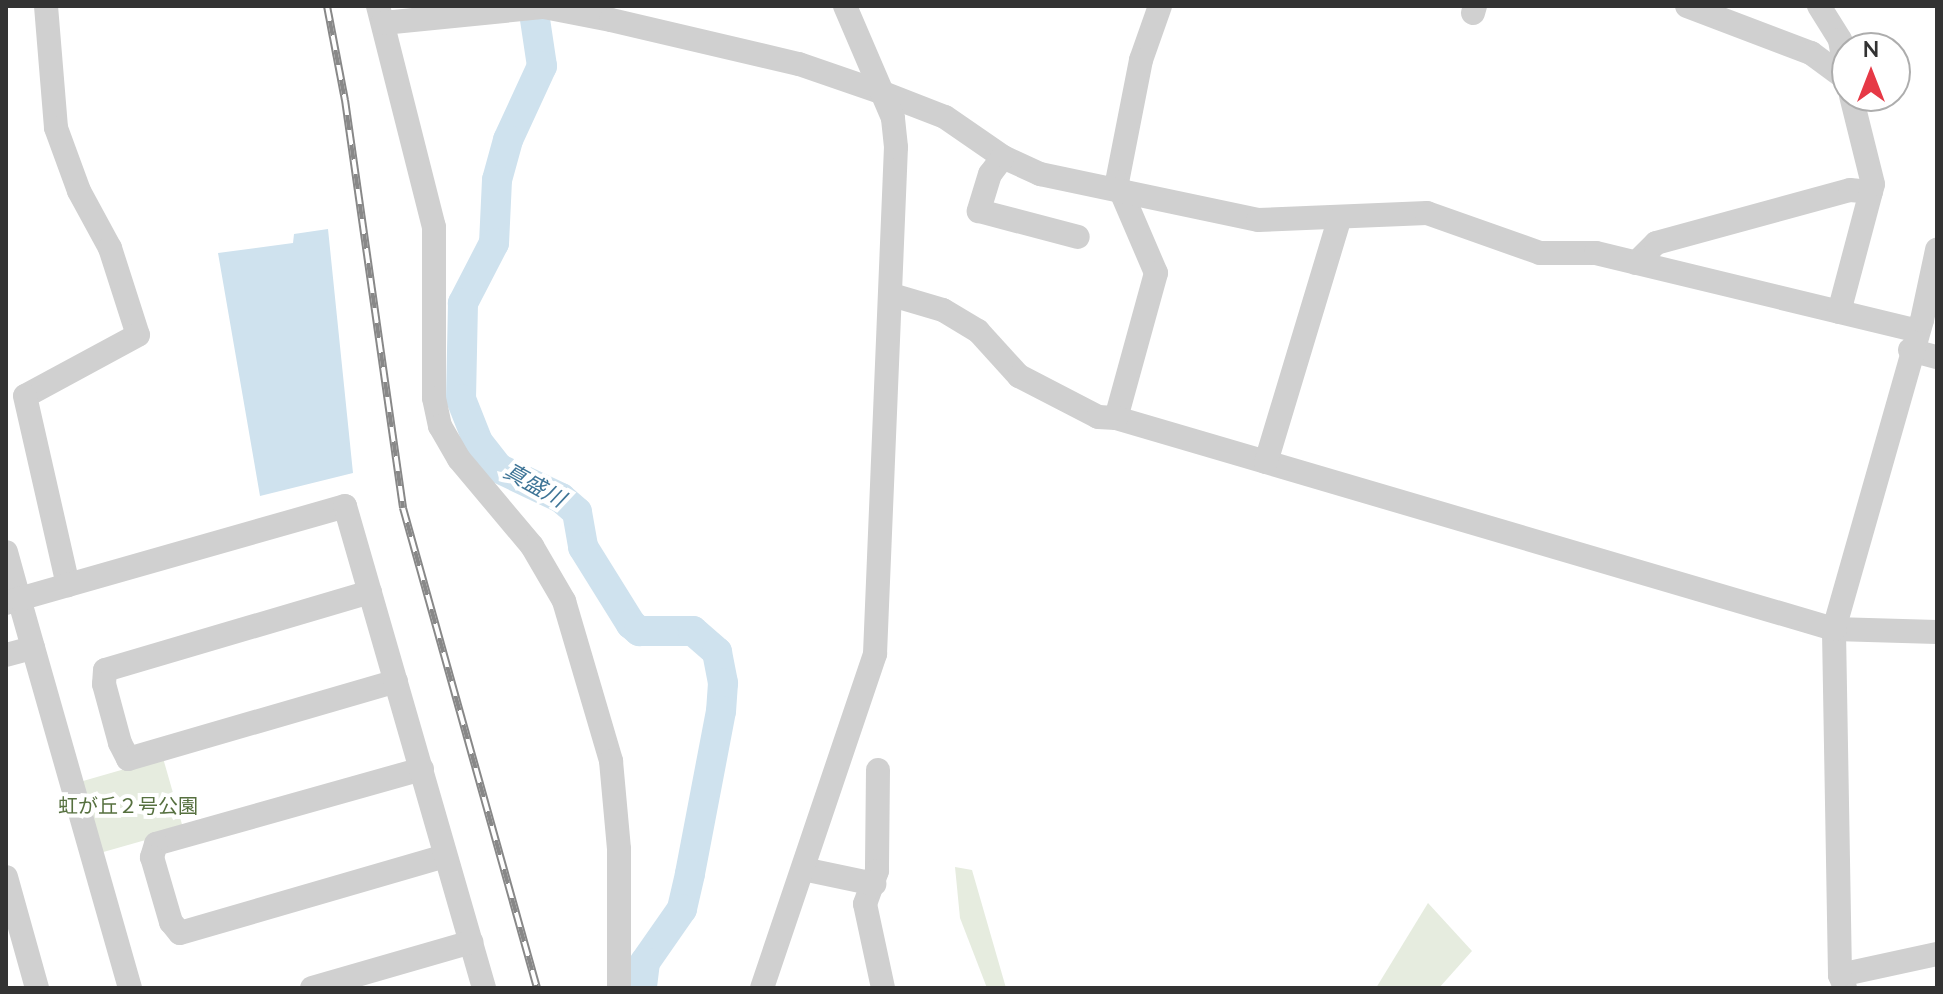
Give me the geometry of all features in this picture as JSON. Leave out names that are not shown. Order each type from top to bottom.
[{"type":"street","points":[[46,6],[60,142],[110,248],[138,335],[15,391],[68,585]]},
{"type":"street","points":[[762,988],[875,654],[896,147],[883,93],[845,6]]},
{"type":"street","points":[[1116,418],[1156,273],[1117,182],[1141,60],[1160,6]]},
{"type":"street","points":[[1687,6],[1811,53],[1831,68]]},
{"type":"street","points":[[1819,6],[1835,32]]},
{"type":"street","points":[[619,988],[619,849],[611,761],[564,601],[532,546],[459,459],[436,413],[436,242],[380,14],[540,7],[613,13],[799,64],[883,93],[945,117],[1003,157],[1040,174],[1258,220],[1339,220],[1427,213],[1540,253],[1596,253],[1839,312],[1913,340],[1937,357]]},
{"type":"street","points":[[1839,312],[1873,184],[1855,112]]},
{"type":"street","points":[[1003,157],[990,174],[979,211],[1078,237]]},
{"type":"street","points":[[1636,263],[1656,243],[1850,190],[1871,192]]},
{"type":"street","points":[[1266,462],[1339,220]]},
{"type":"street","points":[[1937,250],[1922,320],[1913,340],[1834,629],[1842,981],[1937,954]]},
{"type":"street","points":[[892,295],[943,310],[978,331],[1019,376],[1098,417],[1116,418],[1834,629],[1937,632]]},
{"type":"street","points":[[12,601],[345,506],[484,988]]},
{"type":"street","points":[[6,552],[12,601],[33,648],[129,988]]},
{"type":"street","points":[[370,592],[105,670],[104,684],[120,743],[128,759],[396,681]]},
{"type":"street","points":[[6,655],[33,648]]},
{"type":"street","points":[[422,769],[156,844],[152,857],[171,922],[180,933],[445,856]]},
{"type":"street","points":[[878,770],[874,884],[866,916],[883,988]]},
{"type":"street","points":[[803,869],[874,884]]},
{"type":"street","points":[[6,877],[37,988]]},
{"type":"street","points":[[312,988],[471,942]]},
{"type":"green space","name":"虹が丘２号公園","points":[[163,758],[183,829],[102,853],[81,781]]},
{"type":"green space","points":[[955,867],[972,870],[1006,988],[987,988],[960,918]]},
{"type":"green space","points":[[1428,903],[1472,951],[1439,988],[1376,988]]},
{"type":"water","points":[[328,229],[353,473],[260,496],[218,253],[293,243],[294,234]]},
{"type":"waterway","name":"真盛川","points":[[533,6],[542,66],[508,140],[497,180],[494,243],[463,303],[461,399],[478,442],[498,468],[561,498],[577,512],[583,547],[631,624],[639,631],[693,631],[717,652],[723,683],[721,711],[690,874],[682,909],[645,962],[642,988]]},
{"type":"railway","points":[[327,6],[345,100],[403,508],[537,988]]}]
